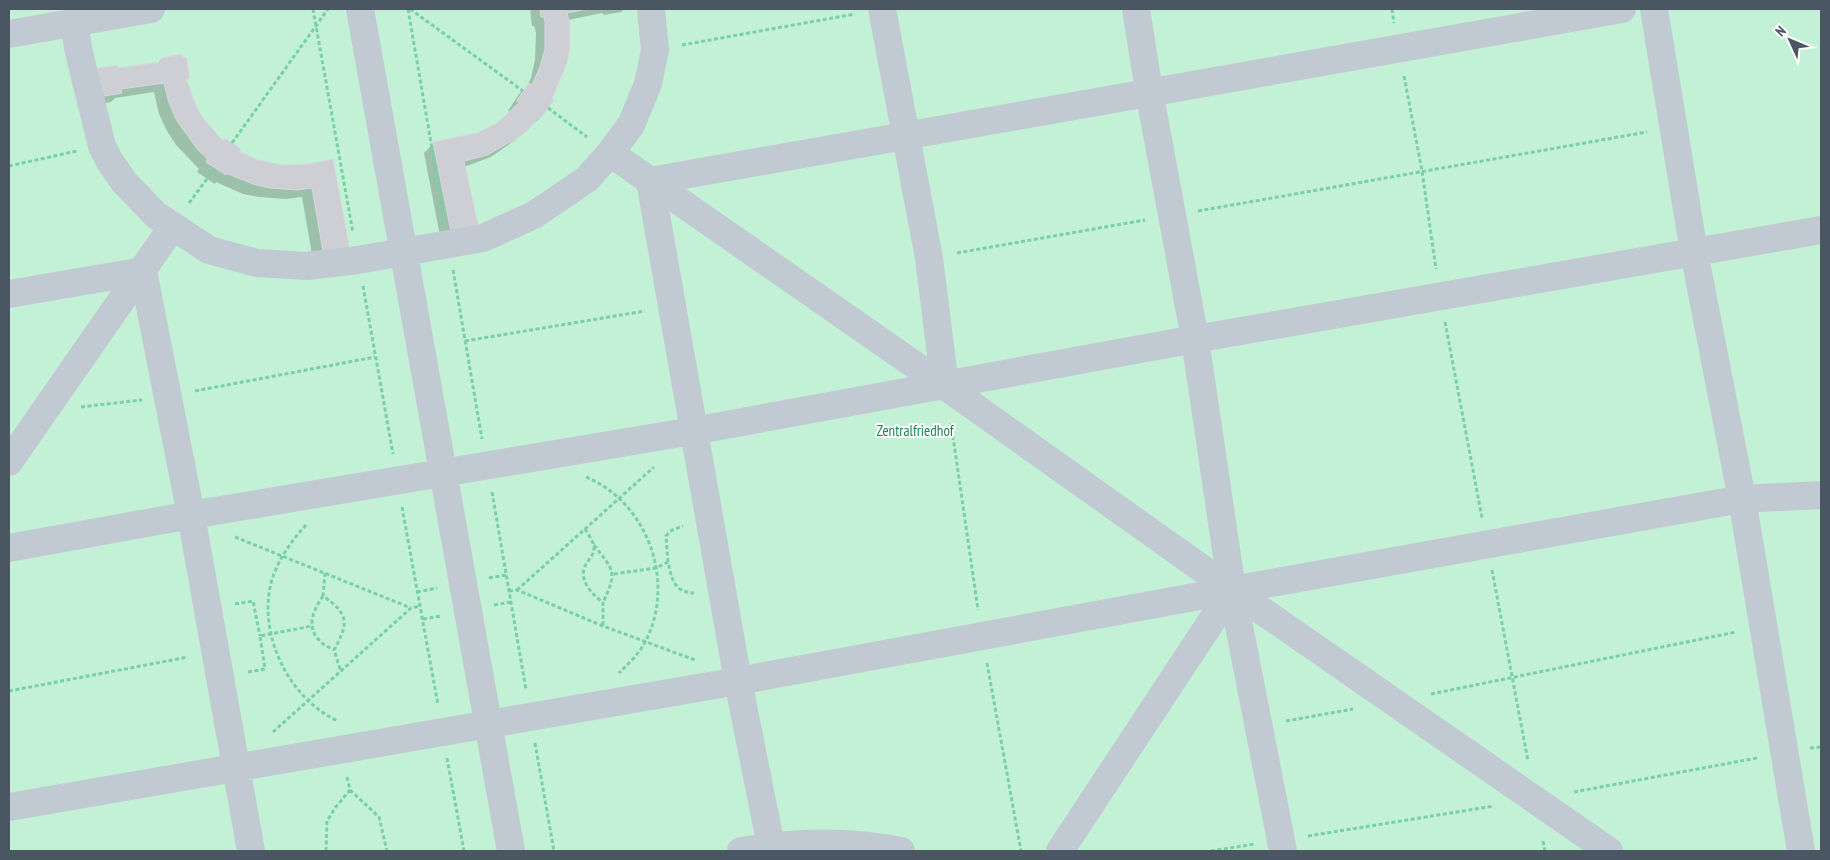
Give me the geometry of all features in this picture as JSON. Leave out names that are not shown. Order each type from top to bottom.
[{"type":"street","points":[[9,34],[40,19],[74,23],[151,9]]},
{"type":"street","points":[[360,9],[511,851]]},
{"type":"street","points":[[74,23],[79,54],[102,146],[124,182],[156,215],[209,250],[257,263],[307,266],[404,253],[482,238],[534,215],[587,179],[631,125],[648,84],[654,50],[651,9]]},
{"type":"street","points":[[882,9],[929,258],[945,386]]},
{"type":"street","points":[[1136,9],[1149,91],[1195,339],[1232,590],[1282,851]]},
{"type":"street","points":[[650,181],[1149,91],[1622,9]]},
{"type":"street","points":[[1654,9],[1694,252],[1742,498],[1801,851]]},
{"type":"street","points":[[610,153],[945,386],[1232,590],[1609,851]]},
{"type":"street","points":[[650,181],[738,681],[771,849]]},
{"type":"street","points":[[9,462],[173,226]]},
{"type":"street","points":[[9,548],[191,515],[693,431],[1195,339],[1821,230]]},
{"type":"street","points":[[9,294],[143,271]]},
{"type":"street","points":[[143,271],[191,515],[251,851]]},
{"type":"street","points":[[9,807],[738,681],[1742,498],[1821,495]]},
{"type":"street","points":[[1060,851],[1232,590]]},
{"type":"street","points":[[741,851],[824,842],[877,846],[901,851]]},
{"type":"path","points":[[314,9],[464,851]]},
{"type":"path","points":[[232,143],[328,9]]},
{"type":"path","points":[[409,9],[523,92]]},
{"type":"path","points":[[409,9],[554,851]]},
{"type":"path","points":[[654,50],[882,9]]},
{"type":"path","points":[[1392,9],[1422,171],[1440,297]]},
{"type":"path","points":[[548,108],[610,153]]},
{"type":"path","points":[[929,258],[1673,128]]},
{"type":"path","points":[[9,166],[102,146]]},
{"type":"path","points":[[173,226],[215,168]]},
{"type":"path","points":[[465,341],[672,306]]},
{"type":"path","points":[[43,412],[167,396],[375,357]]},
{"type":"path","points":[[517,590],[660,462]]},
{"type":"path","points":[[582,476],[600,483],[620,499],[639,523],[650,542],[656,568],[658,606],[645,642],[638,653],[619,673]]},
{"type":"path","points":[[191,515],[218,530],[411,608]]},
{"type":"path","points":[[709,519],[670,531],[666,536],[668,562],[677,588],[684,592],[698,593],[721,586]]},
{"type":"path","points":[[307,524],[293,539],[282,556],[271,583],[268,616],[277,655],[288,675],[308,700],[327,716],[342,723]]},
{"type":"path","points":[[585,529],[614,574],[612,584],[603,603],[603,626]]},
{"type":"path","points":[[594,545],[593,556],[584,569],[584,580],[595,597],[603,603]]},
{"type":"path","points":[[614,574],[656,568],[668,562]]},
{"type":"path","points":[[325,573],[323,596],[313,611],[312,626],[319,641],[334,650],[341,672]]},
{"type":"path","points":[[508,591],[517,590],[603,626],[697,660]]},
{"type":"path","points":[[323,596],[337,605],[343,615],[342,635],[334,650]]},
{"type":"path","points":[[207,607],[253,601],[260,636],[264,669],[220,678]]},
{"type":"path","points":[[272,734],[411,608],[420,606]]},
{"type":"path","points":[[260,636],[312,626]]},
{"type":"path","points":[[1258,726],[1513,679],[1763,627]]},
{"type":"path","points":[[9,691],[215,652]]},
{"type":"path","points":[[342,749],[350,790],[379,817],[387,851]]},
{"type":"path","points":[[326,851],[327,821],[350,790]]},
{"type":"green space","name":"Zentralfriedhof","points":[[9,9],[1821,9],[1821,851],[9,851]]},
{"type":"building","points":[[540,9],[587,9],[567,13],[570,24],[570,48],[567,63],[552,99],[554,100],[540,119],[538,118],[519,137],[487,155],[464,161],[478,224],[475,228],[451,232],[433,142],[477,133],[497,123],[519,103],[517,100],[529,83],[532,85],[545,49],[545,22],[544,17],[541,17]]},
{"type":"building","points":[[182,54],[183,57],[186,57],[190,78],[186,78],[196,106],[203,118],[223,141],[225,138],[241,149],[240,152],[258,160],[283,165],[308,164],[333,159],[350,251],[324,257],[312,188],[297,190],[270,188],[253,184],[226,173],[226,175],[206,162],[208,159],[198,150],[177,121],[169,103],[164,83],[121,89],[122,93],[99,97],[93,69],[117,65],[118,68],[161,62],[161,58]]}]
